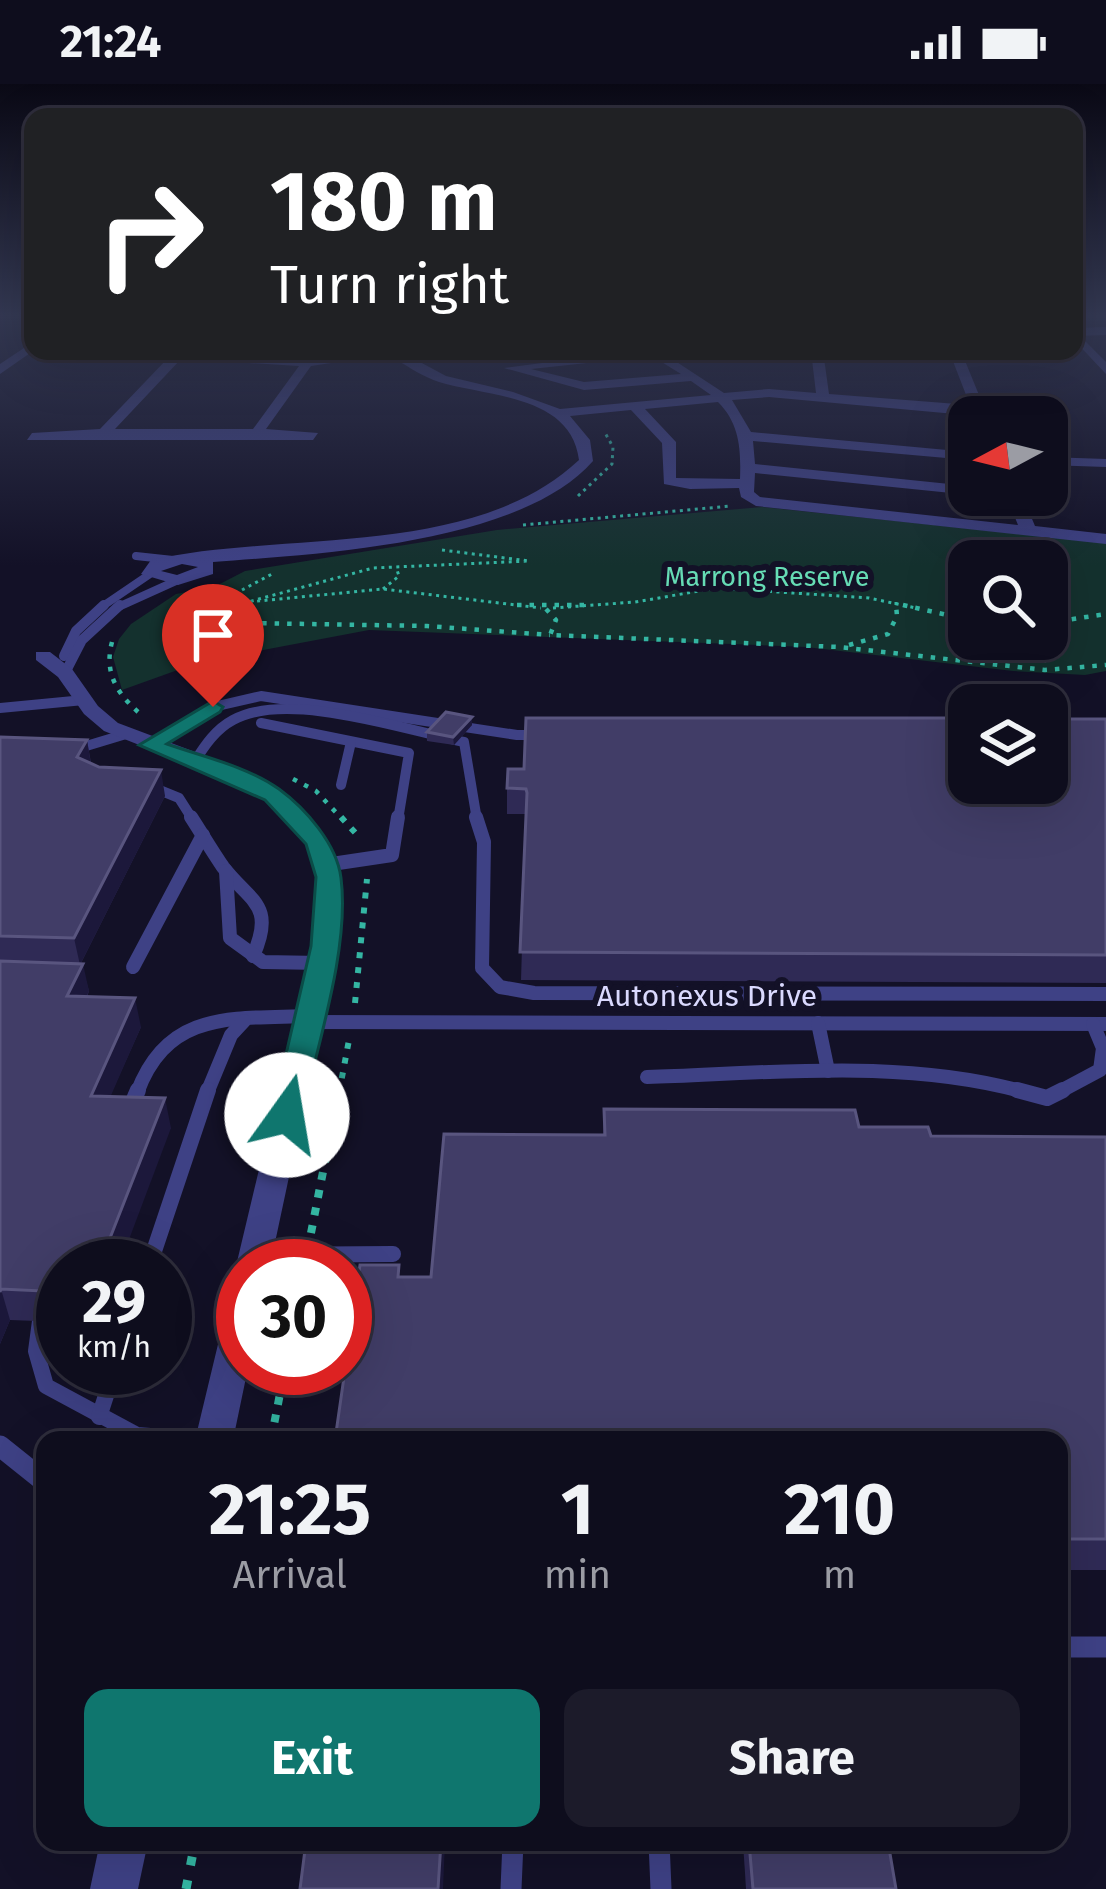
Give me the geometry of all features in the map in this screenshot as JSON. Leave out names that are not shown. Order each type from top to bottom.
[{"type":"street","points":[[104,433],[138,397]]},
{"type":"street","points":[[257,433],[283,397]]},
{"type":"street","points":[[151,571],[452,526],[528,504],[567,483],[586,461],[587,445],[581,433],[557,413],[514,397]]},
{"type":"street","points":[[557,413],[728,397]]},
{"type":"street","points":[[825,397],[948,411]]},
{"type":"street","points":[[722,398],[749,436],[746,494],[764,503],[1106,539]]},
{"type":"street","points":[[635,406],[669,442],[669,481],[690,485],[747,476],[948,489]]},
{"type":"street","points":[[32,437],[104,433],[313,436]]},
{"type":"street","points":[[749,436],[948,455]]},
{"type":"street","points":[[1068,462],[1106,463]]},
{"type":"street","points":[[1022,516],[1029,531]]},
{"type":"street","points":[[151,571],[178,580],[191,563]]},
{"type":"street","points":[[43,656],[65,673],[84,700],[138,740],[273,795],[317,842],[325,865],[328,913],[321,963],[259,1239]]},
{"type":"street","points":[[216,1431],[224,1395]]},
{"type":"street","points":[[114,1889],[122,1851]]},
{"type":"lane","points":[[65,673],[66,646],[78,630],[151,571]]},
{"type":"lane","points":[[65,673],[71,653],[105,618],[135,596],[178,580]]},
{"type":"lane","points":[[58,750],[138,740],[213,707],[261,696],[517,735],[565,736]]},
{"type":"lane","points":[[0,708],[84,700]]},
{"type":"lane","points":[[195,761],[214,732],[237,717],[280,709],[464,742],[470,798],[484,842],[482,968],[500,987],[534,993],[1106,994]]},
{"type":"lane","points":[[261,723],[409,753],[392,855],[325,865]]},
{"type":"lane","points":[[341,785],[351,742]]},
{"type":"lane","points":[[134,780],[178,798],[226,871],[256,898],[263,933],[253,956]]},
{"type":"lane","points":[[133,967],[203,835]]},
{"type":"lane","points":[[226,871],[230,938],[263,962],[321,963]]},
{"type":"lane","points":[[158,1239],[216,1066],[231,1035],[244,1021]]},
{"type":"lane","name":"Autonexus Drive","points":[[122,1126],[157,1051],[183,1032],[244,1021],[1099,1024]]},
{"type":"lane","points":[[818,1023],[828,1071]]},
{"type":"lane","points":[[647,1077],[828,1071],[976,1078],[1047,1098],[1100,1070],[1105,1048],[1099,1024]]},
{"type":"lane","points":[[372,1255],[392,1254]]},
{"type":"lane","points":[[61,1395],[129,1431]]},
{"type":"lane","points":[[99,1417],[106,1395]]},
{"type":"lane","points":[[0,1446],[36,1474]]},
{"type":"lane","points":[[1068,1647],[1106,1647]]},
{"type":"lane","points":[[511,1889],[513,1851]]},
{"type":"lane","points":[[659,1851],[661,1889]]},
{"type":"path","points":[[520,526],[764,503]]},
{"type":"path","points":[[248,602],[331,576],[396,567],[529,561],[502,554],[427,550]]},
{"type":"path","points":[[286,566],[223,600],[224,615],[249,623],[427,626],[839,646],[1045,670],[1106,665]]},
{"type":"path","points":[[383,589],[399,576],[396,567]]},
{"type":"path","points":[[220,607],[383,589],[546,609],[717,588],[896,602],[948,615]]},
{"type":"path","points":[[839,646],[888,634],[897,616],[896,602]]},
{"type":"path","points":[[546,609],[556,620],[550,635]]},
{"type":"path","points":[[1068,620],[1106,614]]},
{"type":"path","points":[[1044,660],[1045,670]]},
{"type":"path","points":[[273,1431],[280,1395]]},
{"type":"path","points":[[186,1889],[193,1851]]},
{"type":"green space","name":"Marrong Reserve","points":[[762,507],[1106,543],[1106,671],[1085,675],[1013,671],[806,647],[369,630],[200,662],[122,690],[113,657],[131,624],[176,594],[214,587],[245,571],[497,530]]},
{"type":"building","points":[[446,712],[472,717],[453,737],[427,732]]},
{"type":"building","points":[[526,718],[948,718],[948,804],[1068,804],[1068,719],[1106,719],[1106,955],[520,952],[527,793],[526,789],[507,788],[508,769],[524,769]]},
{"type":"building","points":[[0,737],[87,740],[77,757],[99,767],[161,770],[74,938],[0,936]]},
{"type":"building","points":[[0,961],[83,964],[67,996],[135,998],[91,1096],[165,1098],[110,1239],[36,1239],[36,1291],[0,1292]]},
{"type":"building","points":[[604,1109],[855,1110],[859,1127],[928,1127],[931,1136],[1106,1137],[1106,1539],[1068,1539],[1068,1431],[336,1431],[341,1395],[372,1395],[372,1265],[399,1265],[398,1277],[431,1277],[444,1134],[605,1135]]},
{"type":"building","points":[[305,1851],[440,1851],[438,1889],[300,1889]]},
{"type":"building","points":[[750,1851],[890,1851],[896,1889],[753,1889]]},
{"type":"route","points":[[213,707],[150,745],[243,778],[273,795],[317,842],[329,877],[325,946],[287,1115]]}]
